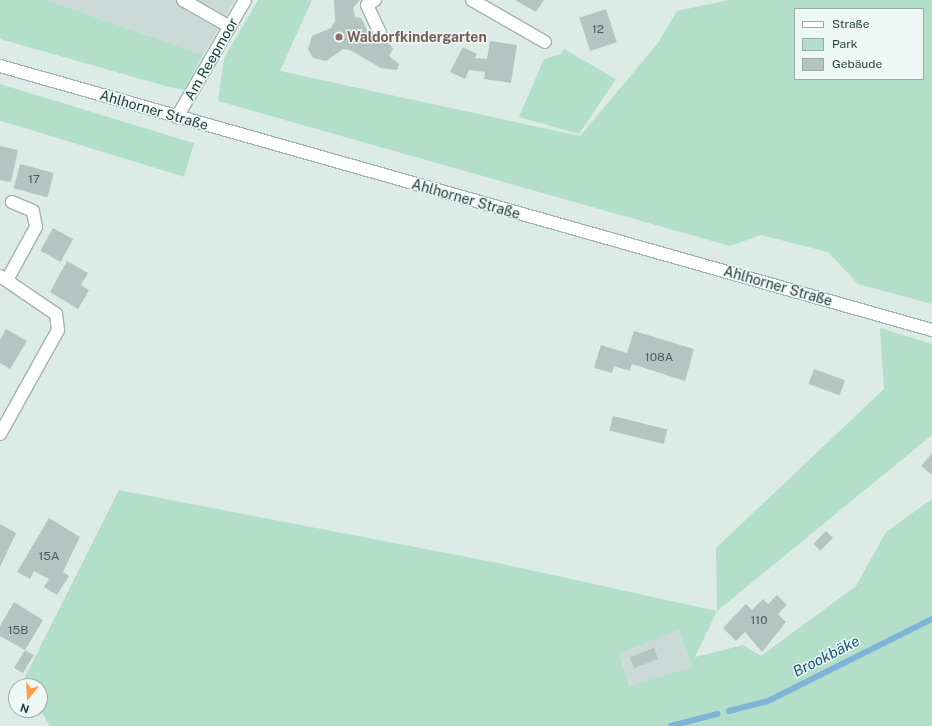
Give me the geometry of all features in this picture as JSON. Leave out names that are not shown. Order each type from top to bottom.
[{"type":"street","points":[[183,0],[230,27]]},
{"type":"street","name":"Am Reepmoor","points":[[177,117],[245,0]]},
{"type":"street","points":[[375,0],[367,5],[380,32]]},
{"type":"street","points":[[472,0],[545,42]]},
{"type":"street","name":"Ahlhorner Straße","points":[[0,66],[932,330]]},
{"type":"street","points":[[0,434],[58,330],[56,314],[3,278],[36,227],[33,211],[12,202]]},
{"type":"shaded area","points":[[46,0],[235,0],[203,55]]},
{"type":"shaded area","points":[[679,630],[692,667],[631,688],[618,651]]},
{"type":"green space","points":[[0,0],[46,0],[203,55],[184,90],[169,87],[0,39]]},
{"type":"green space","points":[[258,0],[312,0],[280,71],[580,136],[658,43],[677,11],[729,0],[932,0],[932,304],[858,284],[828,252],[761,235],[730,246],[218,101],[224,58]]},
{"type":"green space","points":[[564,49],[616,79],[579,134],[519,117],[544,59],[561,54]]},
{"type":"green space","points":[[0,84],[194,143],[184,177],[0,121]]},
{"type":"green space","points":[[880,328],[932,344],[932,435],[717,611],[716,548],[884,389]]},
{"type":"green space","points":[[119,490],[498,563],[717,611],[695,657],[743,645],[761,656],[856,586],[886,532],[932,499],[932,726],[50,726],[45,718],[48,718],[48,678],[25,678]],"holes":[[[679,630],[692,667],[630,686],[619,653]]]},
{"type":"building","name":"Waldorfkindergarten","points":[[334,0],[360,0],[353,8],[355,17],[361,18],[367,30],[366,35],[372,41],[388,41],[393,49],[389,56],[399,64],[397,70],[381,68],[350,50],[343,49],[326,61],[313,58],[308,49],[312,36],[331,28],[335,21]]},
{"type":"building","points":[[515,0],[544,0],[536,12]]},
{"type":"building","points":[[606,9],[617,42],[590,51],[579,18]]},
{"type":"building","points":[[490,41],[517,45],[511,83],[484,79],[485,72],[469,70],[465,79],[450,72],[463,47],[477,54],[475,58],[487,59]]},
{"type":"building","points":[[0,146],[18,150],[11,182],[0,180]]},
{"type":"building","points":[[20,164],[54,173],[47,197],[14,188]]},
{"type":"building","points":[[53,228],[73,239],[61,262],[40,251]]},
{"type":"building","points":[[67,261],[88,273],[81,285],[89,290],[78,309],[50,292]]},
{"type":"building","points":[[6,329],[27,341],[10,369],[0,363],[0,340]]},
{"type":"building","points":[[634,331],[694,349],[685,381],[632,364],[630,371],[614,366],[612,373],[594,368],[601,345],[627,353]]},
{"type":"building","points":[[814,369],[845,380],[840,395],[809,384]]},
{"type":"building","points":[[613,416],[667,430],[664,444],[609,431]]},
{"type":"building","points":[[932,453],[932,475],[921,466]]},
{"type":"building","points":[[49,518],[80,537],[63,572],[69,576],[57,595],[44,587],[49,579],[34,571],[30,579],[17,572]]},
{"type":"building","points":[[0,524],[16,533],[0,567]]},
{"type":"building","points":[[826,531],[833,538],[820,551],[813,544]]},
{"type":"building","points":[[777,595],[787,605],[778,614],[786,622],[762,652],[745,632],[736,641],[723,628],[746,604],[752,610],[763,599],[768,604]]},
{"type":"building","points":[[14,602],[43,620],[25,650],[0,636],[0,626]]},
{"type":"building","points":[[654,648],[658,659],[634,668],[630,657]]},
{"type":"building","points":[[25,650],[34,655],[23,673],[14,668]]},
{"type":"waterway","name":"Brookbäke","points":[[729,711],[768,701],[932,619]]},
{"type":"waterway","name":"Brookbäke","points":[[671,726],[717,714]]},
{"type":"place","name":"Waldorfkindergarten","points":[[339,37]]}]
